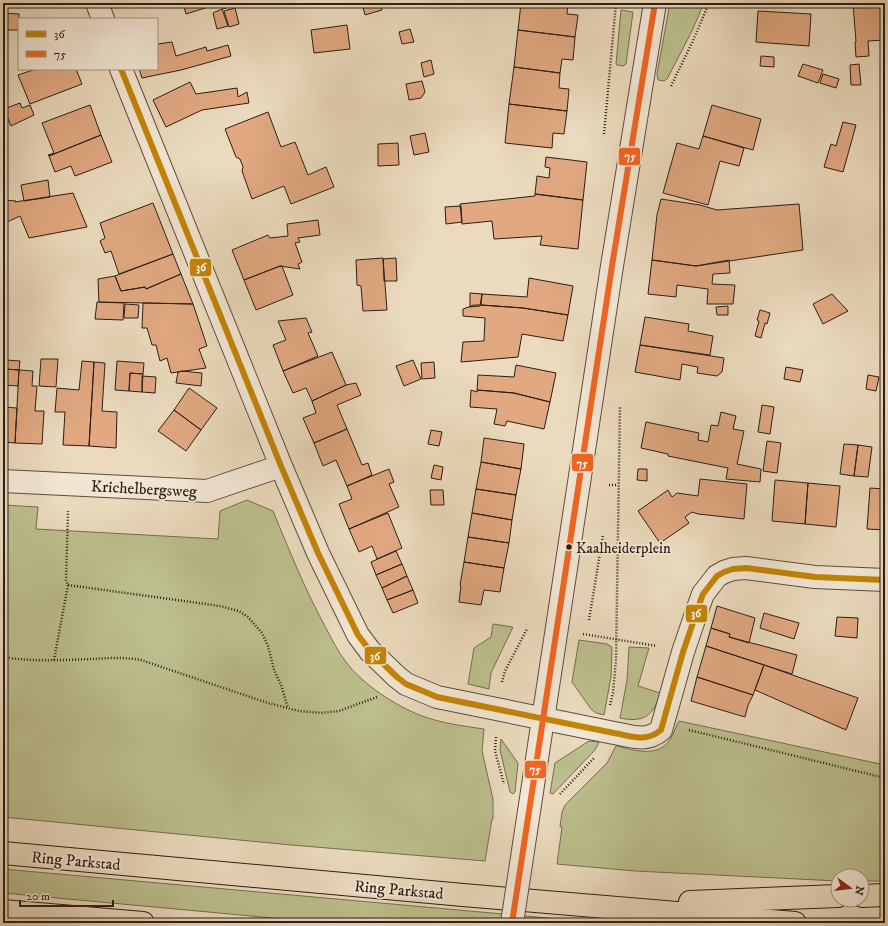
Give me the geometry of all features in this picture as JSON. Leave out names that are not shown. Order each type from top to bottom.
[{"type":"highway","name":"Ring Parkstad","points":[[3,853],[795,923]]},
{"type":"highway","points":[[870,896],[885,895]]},
{"type":"highway","points":[[595,906],[830,896]]},
{"type":"highway","points":[[3,910],[143,923]]},
{"type":"street","points":[[98,3],[103,18]]},
{"type":"street","points":[[512,923],[618,228],[655,3]]},
{"type":"street","points":[[121,70],[281,466],[318,553],[358,635],[370,651],[397,677],[420,691],[437,697],[644,738],[651,737],[656,735],[661,730],[682,652],[704,594],[717,576],[732,569],[746,568],[815,577],[885,580]]},
{"type":"street","name":"Krichelbergsweg","points":[[3,481],[207,491],[281,466]]},
{"type":"path","points":[[668,90],[710,3]]},
{"type":"path","points":[[620,406],[616,640],[668,648],[682,652]]},
{"type":"path","points":[[54,660],[68,585],[66,580],[69,484]]},
{"type":"path","points":[[609,485],[618,486]]},
{"type":"path","points":[[588,620],[603,535]]},
{"type":"path","points":[[68,585],[220,606],[239,611],[248,617],[262,633],[268,646],[274,670],[281,685],[288,708]]},
{"type":"path","points":[[505,790],[495,751],[503,678],[529,626]]},
{"type":"path","points":[[3,657],[29,660],[129,658],[141,660],[268,703],[299,711],[321,713],[339,711],[382,695],[397,677]]},
{"type":"path","points":[[663,724],[703,732],[885,778]]},
{"type":"green space","points":[[670,3],[704,3],[692,31],[667,79],[664,81],[658,80],[657,74]]},
{"type":"green space","points":[[621,10],[633,12],[626,64],[623,66],[616,64]]},
{"type":"green space","points":[[247,500],[273,511],[298,572],[319,616],[340,654],[361,678],[380,694],[412,712],[444,722],[484,729],[482,751],[493,799],[493,819],[485,861],[291,845],[3,817],[3,505],[38,507],[36,529],[218,539],[220,511]]},
{"type":"green space","points":[[493,624],[513,627],[491,673],[489,689],[468,684],[474,648],[491,637]]},
{"type":"green space","points":[[579,640],[607,644],[612,647],[611,677],[604,715],[596,713],[591,709],[572,682]]},
{"type":"green space","points":[[629,647],[649,648],[638,686],[660,693],[658,701],[651,712],[646,716],[635,719],[620,718],[627,680]]},
{"type":"green space","points":[[679,721],[885,765],[885,881],[870,881],[870,868],[830,868],[830,881],[635,871],[557,864],[562,827],[560,827],[562,812],[565,805],[607,763],[616,746],[638,751],[653,751],[666,745]]},
{"type":"green space","points":[[501,739],[518,763],[515,792],[513,794],[510,792],[500,750]]},
{"type":"green space","points":[[589,741],[599,742],[595,750],[553,794],[550,793],[555,763]]},
{"type":"green space","points":[[3,869],[603,923],[327,923],[3,893]]},
{"type":"building","points":[[183,3],[221,3],[186,14]]},
{"type":"building","points":[[222,3],[241,3],[223,9]]},
{"type":"building","points":[[362,3],[379,3],[382,10],[365,15]]},
{"type":"building","points":[[521,3],[568,3],[567,14],[578,15],[575,37],[518,30]]},
{"type":"building","points":[[853,3],[884,3],[885,40],[868,41],[869,56],[856,57]]},
{"type":"building","points":[[235,8],[239,24],[229,27],[224,11]]},
{"type":"building","points":[[222,9],[228,26],[217,29],[213,13]]},
{"type":"building","points":[[758,11],[811,14],[809,46],[756,42]]},
{"type":"building","points":[[3,13],[19,14],[18,30],[3,30]]},
{"type":"building","points":[[347,25],[350,49],[314,53],[311,30]]},
{"type":"building","points":[[410,29],[414,42],[402,44],[399,32]]},
{"type":"building","points":[[518,30],[575,37],[573,60],[562,59],[560,73],[514,67]]},
{"type":"building","points":[[172,42],[176,56],[206,47],[207,51],[228,45],[231,56],[181,70],[142,78],[139,70],[158,70],[158,44]]},
{"type":"building","points":[[761,56],[774,57],[774,67],[760,66]]},
{"type":"building","points":[[431,60],[434,74],[424,77],[421,63]]},
{"type":"building","points":[[803,64],[823,70],[818,83],[798,76]]},
{"type":"building","points":[[859,64],[861,85],[851,85],[850,65]]},
{"type":"building","points":[[514,67],[560,73],[559,88],[569,89],[567,111],[509,104]]},
{"type":"building","points":[[33,70],[76,70],[82,84],[30,104],[18,75]]},
{"type":"building","points":[[823,74],[839,79],[836,88],[820,83]]},
{"type":"building","points":[[422,81],[425,92],[421,98],[409,100],[406,84]]},
{"type":"building","points":[[190,82],[196,94],[237,88],[238,97],[247,92],[249,103],[202,110],[166,127],[153,100]]},
{"type":"building","points":[[20,103],[22,108],[30,105],[34,115],[11,126],[4,109]]},
{"type":"building","points":[[509,104],[567,111],[564,134],[553,133],[552,148],[505,143]]},
{"type":"building","points":[[90,105],[101,135],[49,156],[48,155],[54,153],[42,123]]},
{"type":"building","points":[[712,105],[761,119],[753,150],[703,136]]},
{"type":"building","points":[[268,112],[281,147],[295,142],[308,175],[326,167],[334,187],[291,204],[284,186],[252,199],[242,171],[243,167],[240,159],[236,157],[225,129]]},
{"type":"building","points":[[843,122],[856,125],[843,172],[824,167],[831,144],[836,146]]},
{"type":"building","points":[[425,133],[429,152],[414,155],[410,136]]},
{"type":"building","points":[[101,135],[112,162],[75,176],[71,166],[55,172],[49,156]]},
{"type":"building","points":[[703,136],[744,148],[739,166],[720,161],[708,205],[663,193],[677,143],[699,149]]},
{"type":"building","points":[[398,143],[399,165],[378,166],[378,144]]},
{"type":"building","points":[[546,157],[587,162],[583,200],[535,194],[537,176],[549,178],[550,168],[545,167]]},
{"type":"building","points":[[48,180],[50,197],[24,201],[21,185]]},
{"type":"building","points":[[73,193],[87,227],[29,238],[20,216],[7,222],[3,210],[3,200],[16,201],[15,202]]},
{"type":"building","points":[[535,194],[583,200],[578,249],[540,245],[542,236],[494,239],[492,221],[462,224],[460,204],[535,196]]},
{"type":"building","points":[[661,199],[700,205],[717,210],[799,204],[803,250],[696,266],[652,260],[657,215]]},
{"type":"building","points":[[153,203],[173,254],[119,274],[111,251],[105,253],[100,241],[105,238],[100,223]]},
{"type":"building","points":[[461,206],[462,222],[446,224],[445,207]]},
{"type":"building","points":[[318,220],[320,235],[298,238],[300,242],[295,243],[302,262],[298,264],[300,269],[280,266],[244,280],[232,250],[268,235],[270,238],[288,236],[287,224]]},
{"type":"building","points":[[173,254],[181,274],[146,289],[145,287],[121,291],[115,276]]},
{"type":"building","points":[[383,258],[387,310],[363,311],[361,286],[357,285],[356,260]]},
{"type":"building","points":[[396,258],[397,281],[384,281],[383,259]]},
{"type":"building","points":[[652,260],[696,266],[729,260],[730,273],[713,274],[712,284],[735,285],[733,304],[707,304],[708,289],[677,285],[676,297],[648,294]]},
{"type":"building","points":[[282,266],[293,295],[256,310],[244,280]]},
{"type":"building","points":[[181,274],[193,304],[99,302],[98,279],[115,276],[121,291],[145,287],[146,289]]},
{"type":"building","points":[[529,278],[573,286],[568,315],[523,308],[481,305],[482,294],[527,297]]},
{"type":"building","points":[[470,293],[482,294],[480,306],[470,307]]},
{"type":"building","points":[[832,294],[848,311],[823,324],[813,304]]},
{"type":"building","points":[[97,302],[124,303],[123,320],[95,319]]},
{"type":"building","points":[[143,303],[193,304],[207,346],[199,349],[206,368],[171,373],[167,358],[160,361],[156,345],[152,345],[147,328],[142,328]]},
{"type":"building","points":[[125,304],[139,305],[138,318],[124,318]]},
{"type":"building","points":[[474,305],[523,308],[568,315],[563,341],[522,334],[518,357],[461,362],[463,342],[484,341],[485,318],[463,316],[463,309]]},
{"type":"building","points":[[728,306],[728,315],[717,315],[716,307]]},
{"type":"building","points":[[760,310],[770,313],[767,324],[765,323],[761,338],[755,336]]},
{"type":"building","points":[[645,317],[689,324],[688,331],[713,336],[710,355],[640,345]]},
{"type":"building","points":[[306,318],[312,332],[308,333],[318,356],[283,371],[273,345],[286,340],[278,321]]},
{"type":"building","points":[[640,345],[724,358],[722,372],[717,376],[697,373],[698,367],[682,364],[680,380],[635,372]]},
{"type":"building","points":[[332,352],[346,385],[312,401],[306,388],[293,393],[283,371]]},
{"type":"building","points":[[41,359],[58,359],[56,387],[39,386]]},
{"type":"building","points":[[6,360],[20,361],[19,370],[5,369]]},
{"type":"building","points":[[413,360],[421,379],[404,386],[396,366]]},
{"type":"building","points":[[82,361],[94,362],[89,446],[63,445],[65,412],[55,412],[57,388],[79,390]]},
{"type":"building","points":[[117,361],[144,363],[143,374],[130,373],[129,391],[115,390]]},
{"type":"building","points":[[94,362],[105,363],[102,411],[117,412],[116,448],[89,446]]},
{"type":"building","points":[[434,362],[435,378],[422,379],[421,363]]},
{"type":"building","points":[[516,365],[556,373],[550,402],[514,393],[477,390],[478,375],[514,377]]},
{"type":"building","points":[[786,367],[803,370],[800,382],[784,379]]},
{"type":"building","points":[[5,369],[19,370],[18,386],[4,385]]},
{"type":"building","points":[[19,370],[33,371],[32,386],[37,386],[35,411],[44,411],[42,444],[15,443]]},
{"type":"building","points":[[178,372],[202,373],[201,386],[176,383]]},
{"type":"building","points":[[130,373],[143,374],[142,392],[129,391]]},
{"type":"building","points":[[868,375],[879,377],[876,391],[866,389]]},
{"type":"building","points":[[142,376],[156,377],[155,393],[142,392]]},
{"type":"building","points":[[356,383],[361,395],[337,405],[347,429],[314,443],[303,418],[316,413],[312,401],[346,385]]},
{"type":"building","points":[[189,388],[217,408],[201,430],[174,410]]},
{"type":"building","points":[[471,390],[477,392],[477,390],[514,393],[550,402],[544,429],[507,421],[505,426],[494,424],[497,409],[470,407]]},
{"type":"building","points":[[762,405],[774,407],[770,434],[758,432]]},
{"type":"building","points":[[3,407],[17,408],[15,443],[3,442]]},
{"type":"building","points":[[174,410],[201,430],[186,451],[158,431]]},
{"type":"building","points":[[721,412],[736,416],[733,429],[744,431],[737,464],[761,469],[760,482],[726,479],[728,468],[668,456],[668,454],[641,448],[646,422],[699,433],[698,440],[708,442],[711,425],[718,426]]},
{"type":"building","points":[[347,429],[362,465],[368,463],[372,475],[347,486],[336,460],[323,466],[314,443]]},
{"type":"building","points":[[431,430],[442,432],[439,446],[428,444]]},
{"type":"building","points":[[484,438],[524,444],[521,469],[481,462]]},
{"type":"building","points":[[767,441],[781,443],[777,473],[763,471]]},
{"type":"building","points":[[844,444],[858,445],[854,476],[840,474]]},
{"type":"building","points":[[858,445],[872,447],[868,477],[854,476]]},
{"type":"building","points":[[481,462],[521,469],[516,495],[476,489]]},
{"type":"building","points":[[434,465],[443,467],[441,480],[431,478]]},
{"type":"building","points":[[389,469],[394,482],[389,484],[399,507],[349,529],[339,504],[352,499],[347,486]]},
{"type":"building","points":[[638,469],[647,469],[647,481],[637,480]]},
{"type":"building","points":[[700,479],[747,484],[744,519],[692,512],[685,517],[689,523],[660,543],[638,511],[668,490],[672,497],[677,493],[698,496]]},
{"type":"building","points":[[775,480],[808,483],[805,524],[772,521]]},
{"type":"building","points":[[808,483],[840,486],[836,527],[805,524]]},
{"type":"building","points":[[870,488],[885,489],[885,530],[867,529]]},
{"type":"building","points":[[476,489],[516,495],[512,520],[472,513]]},
{"type":"building","points":[[430,490],[443,490],[444,505],[431,505]]},
{"type":"building","points":[[388,513],[402,548],[377,559],[372,546],[359,552],[349,529]]},
{"type":"building","points":[[472,513],[512,520],[509,543],[468,537]]},
{"type":"building","points":[[468,537],[509,543],[504,568],[464,562]]},
{"type":"building","points":[[396,551],[402,564],[376,575],[371,562]]},
{"type":"building","points":[[464,562],[504,568],[500,592],[484,590],[481,605],[459,602]]},
{"type":"building","points":[[402,564],[407,576],[382,588],[376,575]]},
{"type":"building","points":[[407,576],[413,590],[387,600],[382,588]]},
{"type":"building","points":[[413,590],[418,603],[393,613],[387,600]]},
{"type":"building","points":[[717,606],[755,618],[749,643],[729,637],[730,634],[711,628]]},
{"type":"building","points":[[764,613],[799,623],[794,639],[760,628]]},
{"type":"building","points":[[837,617],[858,618],[857,638],[835,636]]},
{"type":"building","points":[[711,628],[730,634],[729,637],[797,655],[792,674],[706,646]]},
{"type":"building","points":[[706,646],[764,665],[753,695],[697,677]]},
{"type":"building","points":[[764,665],[858,698],[846,730],[755,690]]},
{"type":"building","points":[[697,677],[753,695],[748,705],[745,717],[691,701]]},
{"type":"transit line","name":"75","points":[[512,923],[612,266],[655,3]]},
{"type":"transit line","name":"36","points":[[121,70],[281,466],[318,553],[358,635],[370,651],[406,684],[437,697],[638,738],[649,736],[661,730],[683,652],[699,605],[703,594],[717,576],[733,569],[746,568],[815,577],[885,580]]},
{"type":"place","name":"Kaalheiderplein","points":[[569,547]]}]
